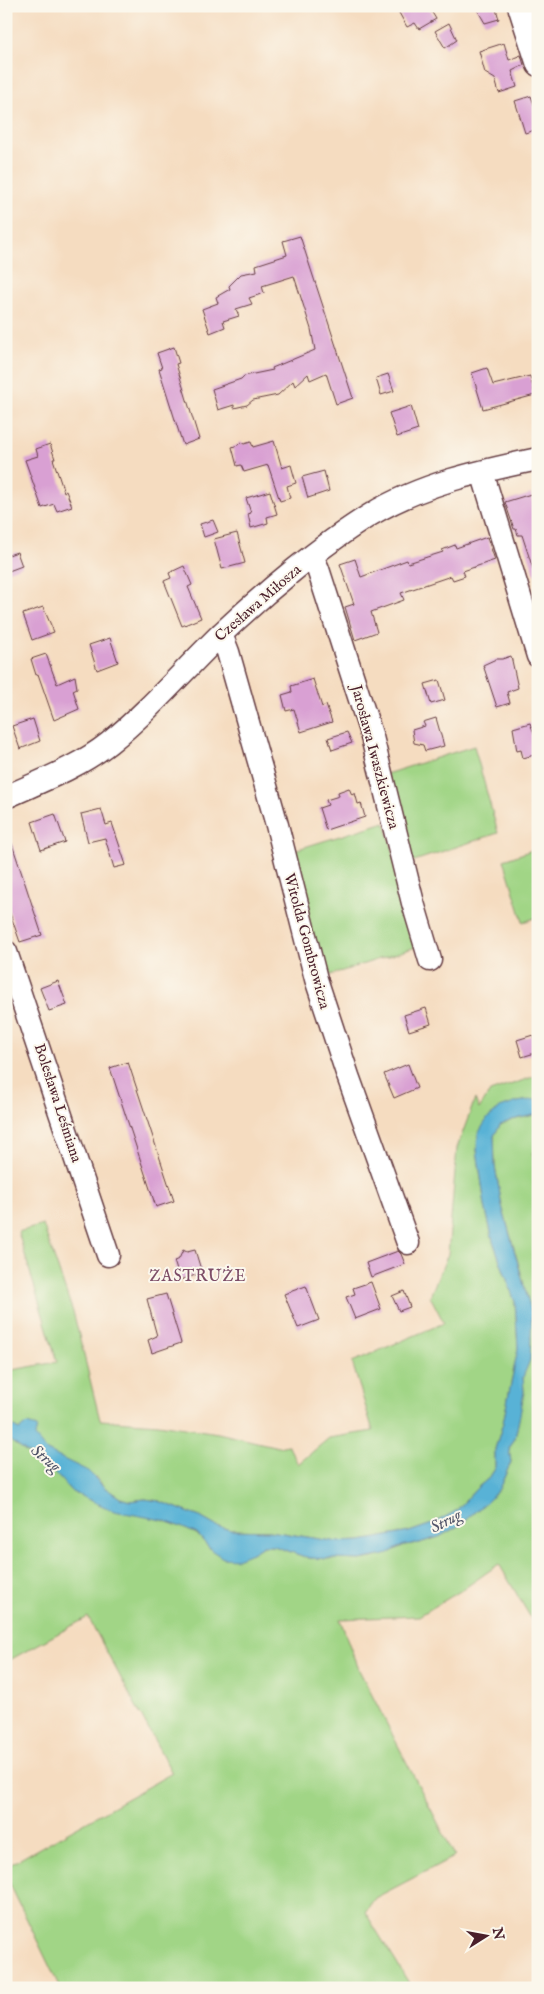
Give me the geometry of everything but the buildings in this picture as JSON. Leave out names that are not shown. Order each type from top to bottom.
[{"type":"street","points":[[519,6],[538,65]]},
{"type":"street","name":"Czesława Miłosza","points":[[6,797],[58,774],[109,744],[142,714],[221,634],[312,556],[370,515],[426,488],[538,459]]},
{"type":"street","points":[[482,472],[538,656]]},
{"type":"street","name":"Jarosława Iwaszkiewicza","points":[[312,556],[318,569],[372,737],[413,903],[430,960]]},
{"type":"street","name":"Witolda Gombrowicza","points":[[221,634],[228,652],[277,825],[316,979],[348,1076],[408,1243]]},
{"type":"street","name":"Bolesława Leśmiana","points":[[6,952],[108,1255]]},
{"type":"green space","points":[[474,746],[498,833],[408,863],[386,774]]},
{"type":"green space","points":[[385,822],[419,946],[318,979],[285,853]]},
{"type":"green space","points":[[538,848],[538,917],[523,922],[504,860]]},
{"type":"green space","points":[[538,1075],[538,1099],[517,1102],[478,1134],[477,1150],[485,1206],[493,1241],[515,1302],[518,1348],[503,1423],[495,1449],[495,1469],[489,1478],[456,1511],[432,1524],[409,1532],[361,1541],[338,1542],[270,1531],[231,1530],[216,1526],[200,1517],[159,1501],[145,1499],[130,1501],[120,1498],[104,1487],[97,1478],[47,1451],[24,1426],[19,1430],[6,1422],[6,1371],[57,1362],[18,1232],[43,1225],[74,1315],[100,1420],[158,1424],[218,1433],[278,1447],[288,1445],[298,1464],[329,1438],[373,1431],[352,1362],[444,1323],[430,1296],[448,1254],[457,1148],[475,1099],[479,1109],[490,1092]]},
{"type":"green space","points":[[538,1114],[538,1152],[532,1153],[538,1174],[538,1630],[499,1564],[462,1590],[419,1616],[340,1619],[357,1666],[455,1856],[375,1898],[365,1912],[412,1988],[60,1988],[6,1876],[6,1867],[172,1773],[88,1617],[6,1662],[6,1438],[52,1470],[72,1492],[132,1513],[176,1525],[197,1534],[211,1550],[252,1553],[263,1546],[274,1546],[308,1558],[360,1560],[373,1558],[404,1545],[439,1537],[458,1526],[499,1489],[511,1462],[509,1449],[515,1438],[524,1392],[523,1377],[527,1364],[523,1280],[502,1206],[495,1166],[494,1136],[500,1125]]},
{"type":"water","name":"Strug","points":[[538,1099],[538,1114],[500,1125],[494,1136],[495,1166],[502,1206],[532,1314],[530,1360],[523,1377],[524,1392],[520,1415],[515,1438],[509,1449],[511,1462],[499,1489],[458,1526],[439,1537],[404,1545],[385,1555],[360,1560],[308,1558],[274,1546],[263,1546],[237,1559],[223,1558],[211,1550],[197,1534],[162,1520],[114,1511],[72,1492],[52,1470],[6,1438],[6,1422],[19,1430],[27,1424],[37,1427],[35,1437],[47,1451],[88,1471],[104,1487],[120,1498],[130,1501],[145,1499],[159,1501],[200,1517],[216,1526],[231,1530],[270,1531],[338,1542],[361,1541],[409,1532],[432,1524],[456,1511],[489,1478],[495,1469],[495,1449],[503,1423],[518,1348],[515,1302],[493,1241],[485,1206],[477,1150],[478,1134],[487,1119],[500,1108],[517,1102]]},
{"type":"district","name":"ZASTRUŻE","points":[[198,1277]]}]
